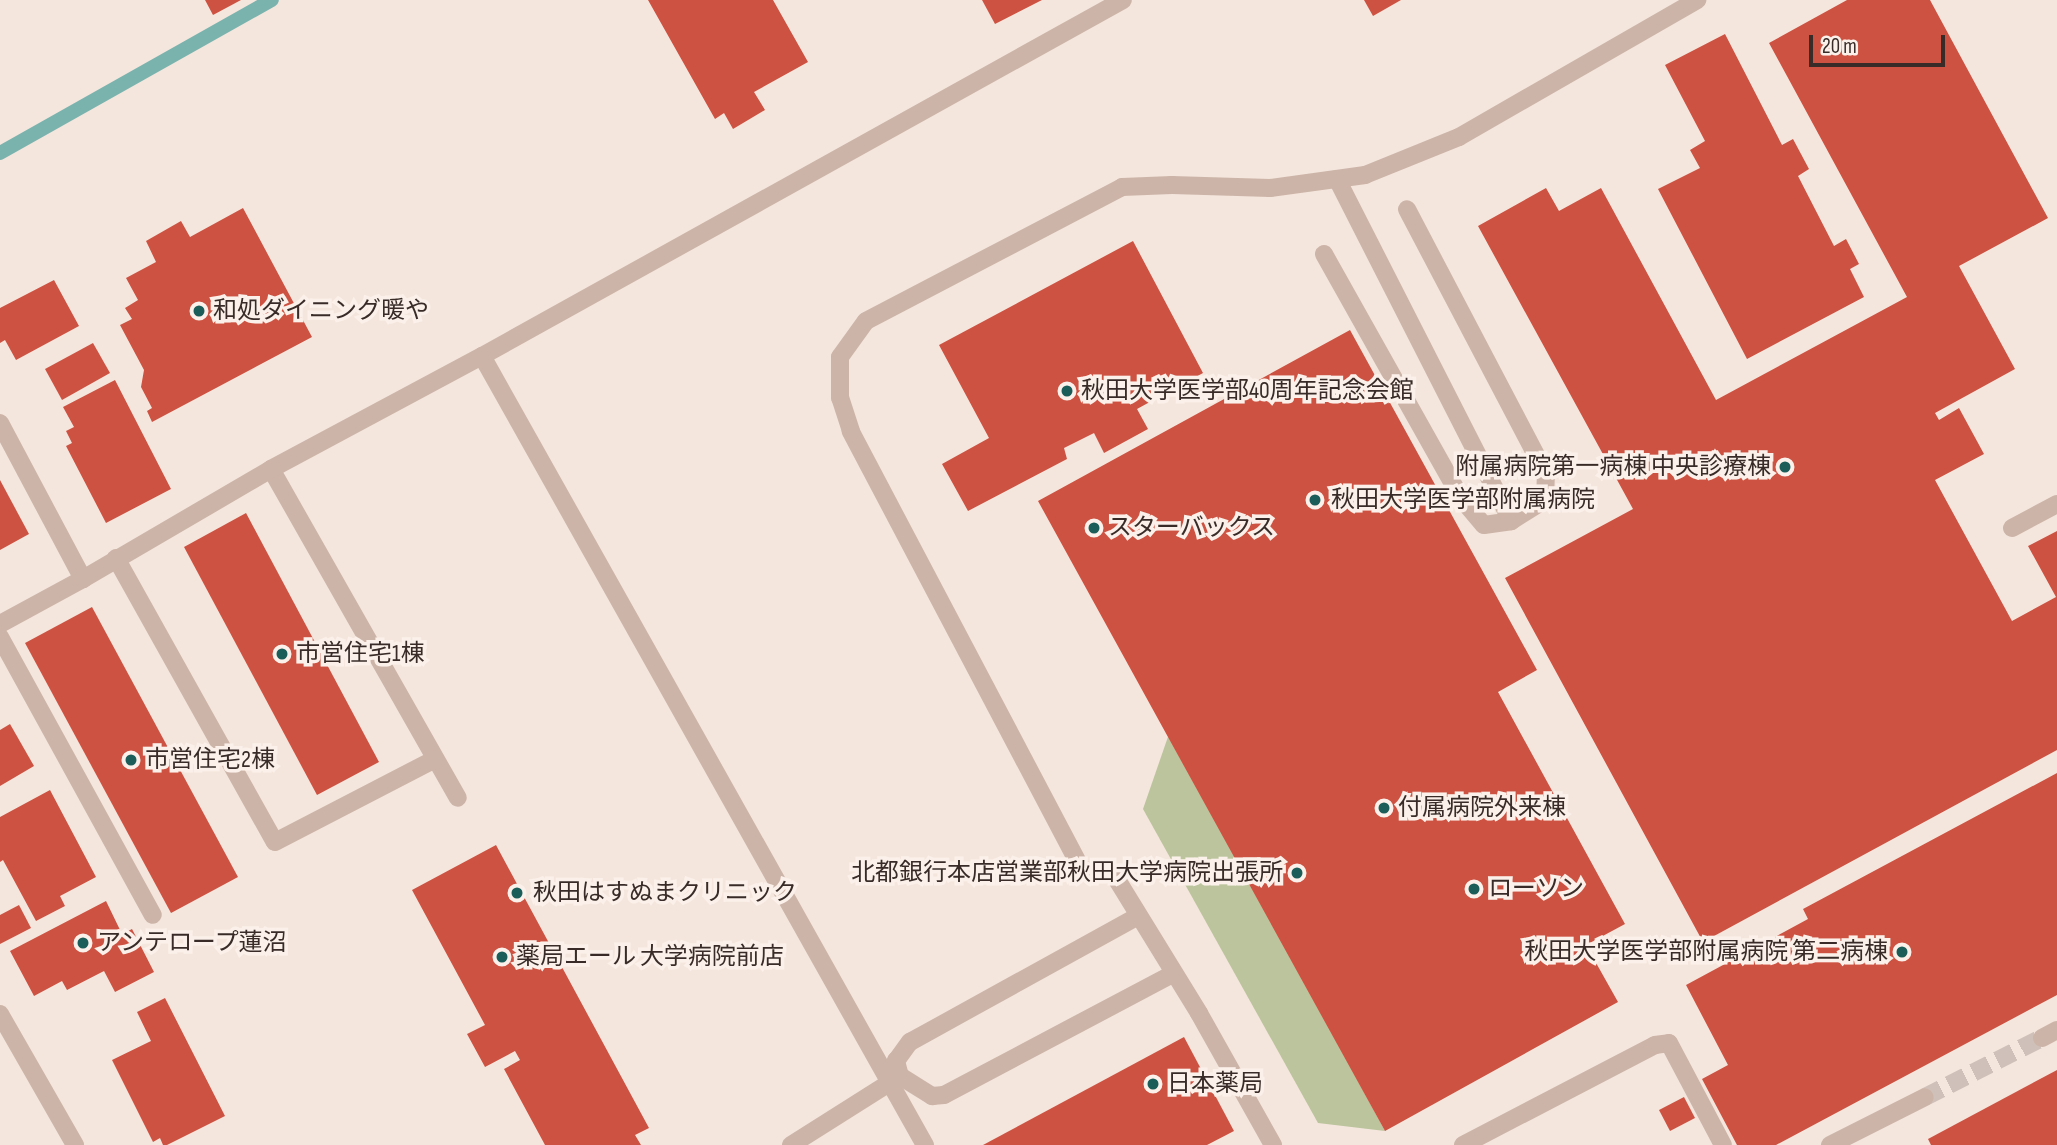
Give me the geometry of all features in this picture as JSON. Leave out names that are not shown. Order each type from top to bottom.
[{"type":"street","points":[[0,624],[83,579],[271,469],[482,356],[1123,0]]},
{"type":"street","points":[[1273,1145],[1114,875],[1082,870],[851,431],[840,398],[840,356],[866,321],[1122,187],[1171,185],[1270,188],[1365,175],[1459,137],[1697,0]]},
{"type":"street","points":[[1337,180],[1511,521]]},
{"type":"street","points":[[1324,254],[1461,498],[1484,525],[1511,521],[1545,500],[1546,474],[1407,209]]},
{"type":"street","points":[[482,356],[894,1079],[925,1145]]},
{"type":"street","points":[[0,423],[83,579]]},
{"type":"street","points":[[271,469],[458,798]]},
{"type":"street","points":[[2012,528],[2057,504]]},
{"type":"street","points":[[116,558],[275,842],[435,759]]},
{"type":"street","points":[[0,637],[153,915]]},
{"type":"street","points":[[894,1079],[896,1062],[910,1042],[1138,916]]},
{"type":"street","points":[[894,1079],[932,1096],[944,1096],[1174,973]]},
{"type":"street","points":[[0,1014],[75,1145]]},
{"type":"street","points":[[1463,1145],[1655,1045],[1670,1043],[1723,1145]]},
{"type":"street","points":[[791,1145],[894,1079]]},
{"type":"street","points":[[1830,1145],[1925,1097]]},
{"type":"green space","points":[[1170,731],[1385,1131],[1318,1123],[1143,809]]},
{"type":"building","points":[[205,0],[241,0],[213,15]]},
{"type":"building","points":[[648,0],[773,0],[808,62],[754,92],[765,110],[733,129],[724,113],[715,119]]},
{"type":"building","points":[[982,0],[1042,0],[995,24]]},
{"type":"building","points":[[1364,0],[1401,0],[1373,16]]},
{"type":"building","name":"附属病院第一病棟 中央診療棟","points":[[1847,0],[1930,0],[2048,218],[1959,266],[2015,369],[1935,413],[1939,420],[1959,408],[1984,454],[1935,480],[2012,621],[2056,597],[2028,546],[2057,531],[2057,750],[1703,942],[1505,578],[1633,509],[1478,226],[1546,188],[1559,211],[1601,188],[1716,400],[1907,297],[1769,43]]},
{"type":"building","points":[[1725,34],[1782,145],[1793,139],[1809,169],[1798,176],[1834,246],[1846,239],[1859,264],[1850,269],[1864,297],[1747,359],[1658,189],[1700,168],[1690,150],[1705,141],[1665,65]]},
{"type":"building","points":[[243,208],[312,337],[152,422],[147,411],[152,408],[141,387],[144,370],[120,325],[132,319],[125,308],[138,300],[126,278],[156,262],[146,241],[181,221],[190,237]]},
{"type":"building","name":"秋田大学医学部40周年記念会館","points":[[1133,241],[1203,373],[1137,409],[1148,429],[1104,453],[1094,433],[1064,448],[1067,459],[968,511],[942,464],[989,438],[939,345]]},
{"type":"building","points":[[54,280],[79,326],[16,360],[5,340],[0,343],[0,308]]},
{"type":"building","name":"付属病院外来棟","points":[[1350,330],[1537,670],[1498,692],[1625,924],[1586,945],[1618,1002],[1385,1131],[1038,501]]},
{"type":"building","points":[[93,343],[110,373],[62,400],[45,369]]},
{"type":"building","points":[[115,380],[171,489],[106,523],[66,446],[72,443],[66,431],[74,427],[63,407]]},
{"type":"building","points":[[0,480],[29,534],[0,550]]},
{"type":"building","name":"市営住宅1棟","points":[[246,513],[379,762],[317,795],[184,547]]},
{"type":"building","name":"市営住宅2棟","points":[[92,607],[238,877],[171,913],[25,643]]},
{"type":"building","points":[[10,724],[34,766],[0,786],[0,730]]},
{"type":"building","name":"秋田大学医学部附属病院 第二病棟","points":[[2057,773],[2057,995],[1776,1145],[1737,1145],[1702,1079],[1728,1065],[1686,985],[1808,919],[1803,909]]},
{"type":"building","points":[[50,790],[96,877],[60,896],[65,906],[36,921],[3,860],[0,862],[0,817]]},
{"type":"building","name":"薬局エール 大学病院前店","points":[[496,845],[649,1128],[635,1135],[641,1145],[545,1145],[504,1069],[520,1060],[515,1051],[485,1067],[467,1034],[485,1025],[412,890]]},
{"type":"building","name":"アンテロープ蓮沼","points":[[106,901],[122,934],[132,929],[154,972],[115,992],[104,971],[67,990],[62,981],[34,996],[10,951]]},
{"type":"building","points":[[19,905],[31,928],[0,944],[0,915]]},
{"type":"building","points":[[165,998],[225,1116],[163,1145],[160,1138],[153,1142],[112,1060],[151,1041],[137,1012]]},
{"type":"building","name":"日本薬局","points":[[1184,1037],[1234,1131],[1207,1145],[983,1145]]},
{"type":"building","points":[[2057,1070],[2057,1145],[1931,1145],[1928,1139]]},
{"type":"building","points":[[1684,1097],[1695,1118],[1670,1131],[1659,1110]]},
{"type":"waterway","points":[[0,153],[272,0]]},
{"type":"tunnel","points":[[1925,1097],[2042,1038]]},
{"type":"place","name":"和処ダイニング暖や","points":[[199,311]]},
{"type":"place","name":"秋田大学医学部40周年記念会館","points":[[1067,391]]},
{"type":"place","name":"附属病院第一病棟 中央診療棟","points":[[1785,467]]},
{"type":"place","name":"秋田大学医学部附属病院","points":[[1315,500]]},
{"type":"place","name":"スターバックス","points":[[1094,528]]},
{"type":"place","name":"市営住宅1棟","points":[[282,654]]},
{"type":"place","name":"市営住宅2棟","points":[[131,760]]},
{"type":"place","name":"付属病院外来棟","points":[[1384,808]]},
{"type":"place","name":"北都銀行本店営業部秋田大学病院出張所","points":[[1297,873]]},
{"type":"place","name":"ローソン","points":[[1474,889]]},
{"type":"place","name":"秋田はすぬまクリニック","points":[[517,893]]},
{"type":"place","name":"アンテロープ蓮沼","points":[[83,943]]},
{"type":"place","name":"秋田大学医学部附属病院 第二病棟","points":[[1902,952]]},
{"type":"place","name":"薬局エール 大学病院前店","points":[[502,957]]},
{"type":"place","name":"日本薬局","points":[[1153,1084]]}]
